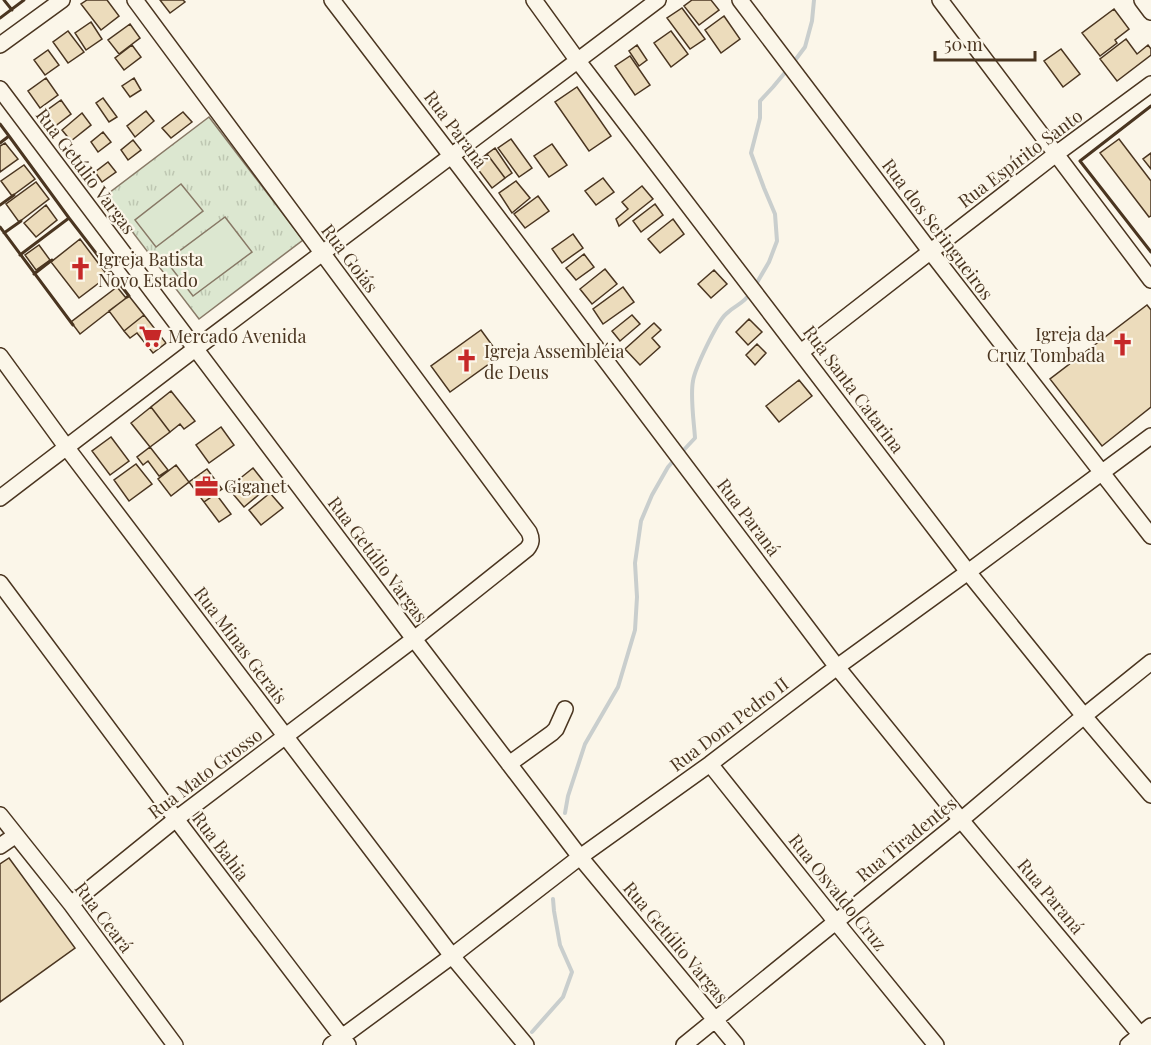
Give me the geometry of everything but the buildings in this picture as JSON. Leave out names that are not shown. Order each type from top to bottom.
[{"type":"street","points":[[0,45],[62,0]]},
{"type":"street","name":"Rua Goiás","points":[[135,0],[529,532],[531,540]]},
{"type":"street","name":"Rua Paraná","points":[[332,0],[837,667],[961,820],[1147,1035]]},
{"type":"street","name":"Rua Santa Catarina","points":[[534,0],[578,61],[968,572],[1151,795]]},
{"type":"street","points":[[0,498],[195,348],[658,0]]},
{"type":"street","name":"Rua dos Seringueiros","points":[[740,0],[930,251],[1151,536]]},
{"type":"street","points":[[940,0],[1151,280]]},
{"type":"street","points":[[1142,0],[1151,12]]},
{"type":"street","name":"Rua Espírito Santo","points":[[801,352],[1056,154],[1151,84]]},
{"type":"street","name":"Rua Getúlio Vargas","points":[[0,89],[580,857],[736,1045]]},
{"type":"street","name":"Rua Minas Gerais","points":[[0,356],[67,448],[452,956],[523,1044]]},
{"type":"street","name":"Rua Dom Pedro II","points":[[340,1042],[580,857],[710,764],[837,667],[1151,436]]},
{"type":"street","name":"Rua Mato Grosso","points":[[71,904],[176,819],[414,639],[527,549],[531,540]]},
{"type":"street","name":"Rua Bahia","points":[[0,583],[340,1042]]},
{"type":"street","name":"Rua Tiradentes","points":[[684,1045],[1151,662]]},
{"type":"street","points":[[509,764],[552,733],[566,709]]},
{"type":"street","name":"Rua Osvaldo Cruz","points":[[710,764],[936,1045]]},
{"type":"street","name":"Rua Ceará","points":[[0,814],[71,904],[175,1045]]},
{"type":"street","points":[[0,846],[15,835]]},
{"type":"street","points":[[1128,1045],[1147,1035]]},
{"type":"green space","points":[[209,117],[303,240],[199,319],[105,196]]},
{"type":"green space","points":[[181,184],[203,211],[156,247],[135,220]]},
{"type":"green space","points":[[225,217],[252,252],[193,296],[166,261]]},
{"type":"waterway","points":[[793,63],[805,47],[812,21],[814,0]]},
{"type":"waterway","points":[[755,286],[769,262],[777,241],[775,214],[751,153],[760,118],[760,101],[788,69]]},
{"type":"waterway","points":[[680,454],[695,438],[692,387],[702,356],[722,319],[751,292]]},
{"type":"waterway","points":[[565,813],[568,796],[585,744],[618,687],[635,630],[637,597],[635,563],[641,521],[652,495],[675,459]]},
{"type":"waterway","points":[[532,1032],[563,997],[572,972],[560,945],[553,899]]},
{"type":"wall","points":[[4,0],[12,10]]},
{"type":"wall","points":[[0,18],[24,0]]},
{"type":"wall","points":[[1151,106],[1080,161],[1151,252]]},
{"type":"wall","points":[[0,124],[9,136]]},
{"type":"wall","points":[[0,143],[9,136],[69,218]]},
{"type":"wall","points":[[0,205],[14,195]]},
{"type":"wall","points":[[20,255],[69,218],[129,296],[127,297]]},
{"type":"wall","points":[[4,233],[21,221]]},
{"type":"wall","points":[[0,227],[73,325]]},
{"type":"wall","points":[[34,274],[52,260]]},
{"type":"place","name":"Igreja Batista Novo Estado","points":[[80,269]]},
{"type":"place","name":"Mercado Avenida","points":[[150,336]]},
{"type":"place","name":"Igreja da Cruz Tombada","points":[[1123,344]]},
{"type":"place","name":"Igreja Assembléia de Deus","points":[[466,361]]},
{"type":"place","name":"Giganet","points":[[206,486]]}]
